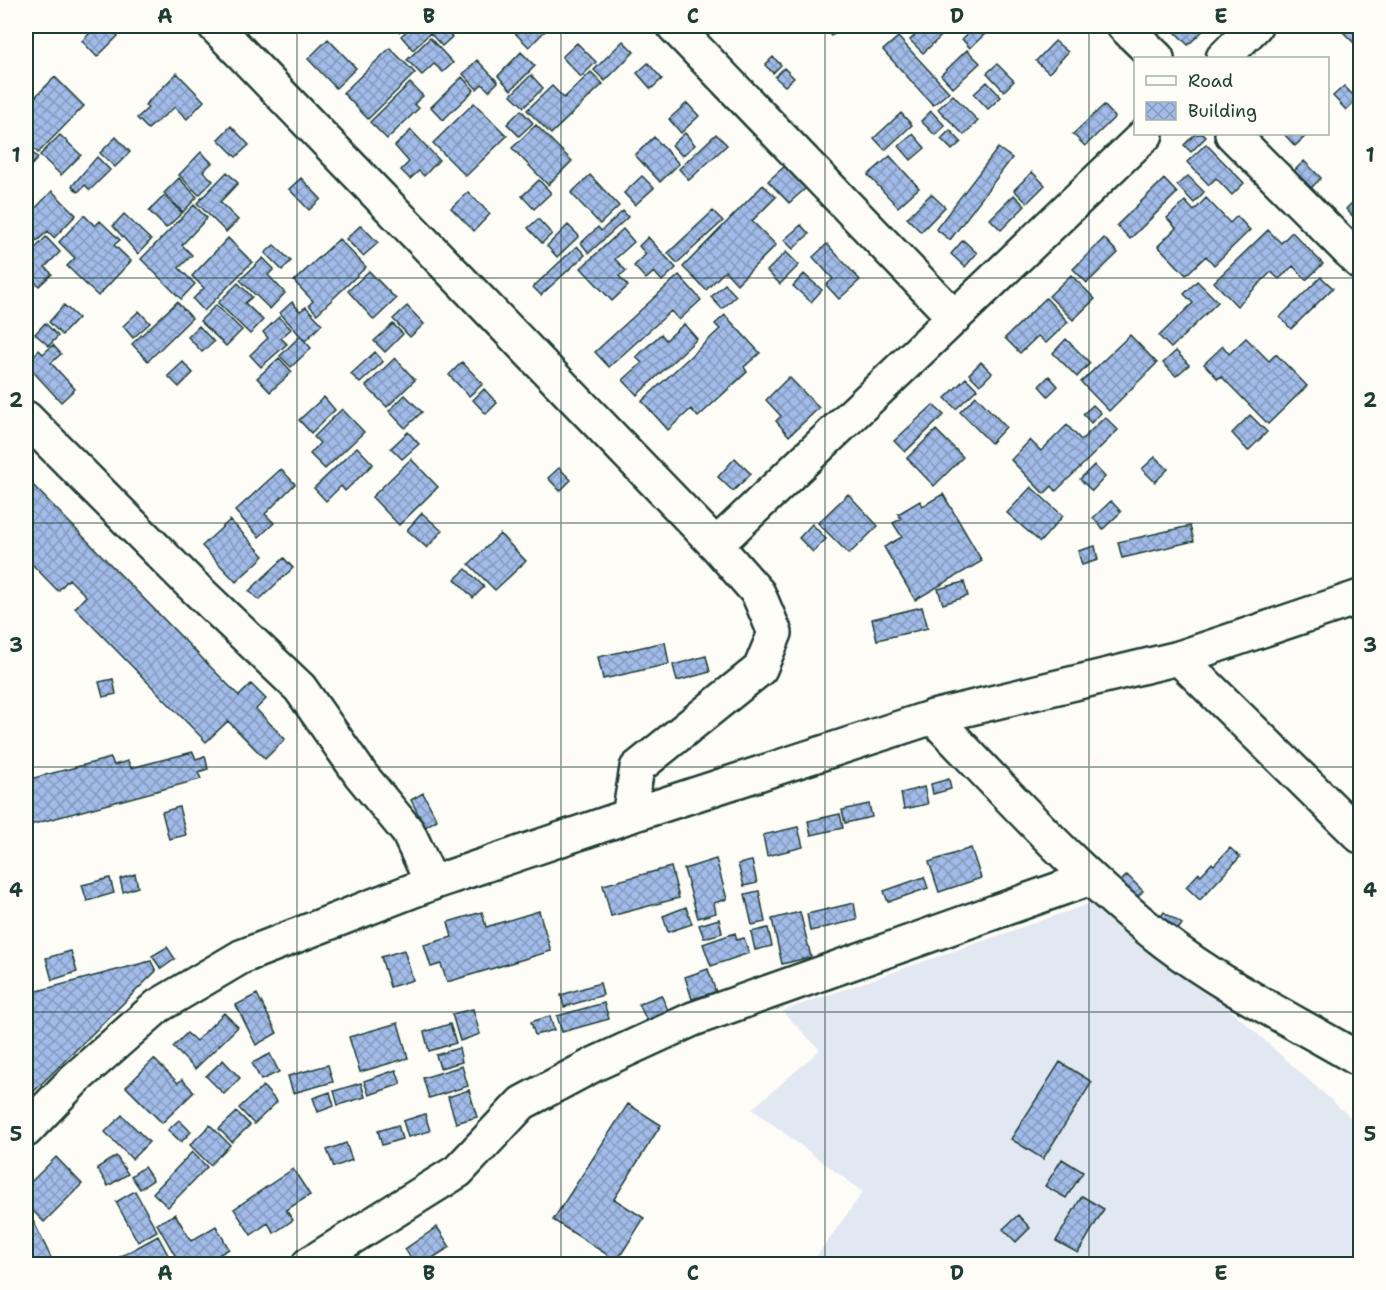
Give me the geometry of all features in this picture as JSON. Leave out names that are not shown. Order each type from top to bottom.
[{"type":"street","points":[[215,26],[716,545],[758,593],[775,633],[760,669],[637,768],[629,816]]},
{"type":"street","points":[[674,26],[953,316]]},
{"type":"street","points":[[1124,26],[1156,57]]},
{"type":"street","points":[[1224,57],[1255,26]]},
{"type":"street","points":[[716,545],[1145,135]]},
{"type":"street","points":[[1233,135],[1360,262]]},
{"type":"street","points":[[26,418],[191,584],[300,688],[361,775],[408,832],[432,884]]},
{"type":"street","points":[[26,1131],[75,1080],[158,1006],[241,957],[432,884],[629,816],[933,717],[1179,658],[1360,597]]},
{"type":"street","points":[[1179,658],[1360,836]]},
{"type":"street","points":[[933,717],[1088,879],[1194,963],[1360,1060]]},
{"type":"street","points":[[309,1264],[458,1171],[522,1103],[595,1064],[693,1019],[1088,879]]},
{"type":"shaded area","points":[[1106,898],[1360,1126],[1360,1264],[811,1264],[863,1192],[752,1109],[820,1050],[782,1011]]},
{"type":"building","points":[[97,26],[108,26],[118,36],[97,57],[82,41]]},
{"type":"building","points":[[393,26],[406,26],[399,32]]},
{"type":"building","points":[[412,26],[441,26],[452,37],[442,46],[430,33],[413,50],[401,36]]},
{"type":"building","points":[[515,26],[546,26],[548,28],[529,47],[511,29]]},
{"type":"building","points":[[829,26],[852,26],[845,32],[841,27],[831,36],[825,29]]},
{"type":"building","points":[[925,26],[952,26],[923,53],[910,40]]},
{"type":"building","points":[[977,26],[985,34],[970,48],[962,39]]},
{"type":"building","points":[[1173,26],[1208,26],[1188,45],[1171,28]]},
{"type":"building","points":[[1337,26],[1360,26],[1360,39],[1355,44]]},
{"type":"building","points":[[898,37],[949,92],[933,105],[883,50]]},
{"type":"building","points":[[430,38],[453,63],[443,72],[434,64],[422,75],[407,60]]},
{"type":"building","points":[[328,39],[356,68],[336,88],[308,59]]},
{"type":"building","points":[[623,41],[634,52],[605,81],[594,70]]},
{"type":"building","points":[[1055,41],[1068,52],[1049,73],[1036,61]]},
{"type":"building","points":[[577,43],[596,62],[581,77],[562,57]]},
{"type":"building","points":[[390,48],[415,73],[368,119],[343,93]]},
{"type":"building","points":[[967,50],[980,63],[953,88],[941,75]]},
{"type":"building","points":[[521,52],[535,66],[511,90],[498,76]]},
{"type":"building","points":[[773,57],[781,65],[773,73],[765,65]]},
{"type":"building","points":[[477,60],[498,82],[489,91],[482,84],[477,89],[463,74]]},
{"type":"building","points":[[648,63],[662,79],[651,89],[637,73]]},
{"type":"building","points":[[997,64],[1014,81],[1004,91],[987,73]]},
{"type":"building","points":[[784,68],[794,78],[785,86],[775,77]]},
{"type":"building","points":[[591,72],[603,84],[551,134],[527,110],[552,86],[564,98]]},
{"type":"building","points":[[177,73],[204,101],[187,119],[175,107],[148,129],[137,118],[148,108],[145,105]]},
{"type":"building","points":[[531,75],[543,88],[524,107],[511,95]]},
{"type":"building","points":[[55,77],[84,106],[38,153],[26,140],[26,106]]},
{"type":"building","points":[[462,77],[474,90],[443,120],[431,107]]},
{"type":"building","points":[[987,82],[1001,97],[988,109],[974,94]]},
{"type":"building","points":[[410,83],[423,96],[414,104],[419,108],[387,139],[370,122]]},
{"type":"building","points":[[1344,86],[1357,99],[1346,110],[1333,96]]},
{"type":"building","points":[[953,95],[978,121],[964,135],[938,109]]},
{"type":"building","points":[[474,103],[507,136],[466,176],[433,143]]},
{"type":"building","points":[[687,103],[699,116],[681,133],[669,119]]},
{"type":"building","points":[[1104,105],[1115,117],[1085,146],[1073,134]]},
{"type":"building","points":[[521,110],[533,123],[519,136],[507,124]]},
{"type":"building","points":[[931,111],[945,126],[935,135],[921,121]]},
{"type":"building","points":[[901,113],[912,125],[885,150],[874,138]]},
{"type":"building","points":[[536,125],[572,161],[548,185],[512,148]]},
{"type":"building","points":[[231,126],[249,145],[236,157],[218,139]]},
{"type":"building","points":[[411,130],[439,160],[424,176],[419,171],[410,179],[401,170],[409,162],[395,146]]},
{"type":"building","points":[[950,130],[961,142],[952,150],[941,139]]},
{"type":"building","points":[[685,133],[695,145],[682,156],[672,145]]},
{"type":"building","points":[[716,134],[727,145],[689,180],[679,169]]},
{"type":"building","points":[[913,134],[925,148],[911,160],[899,146]]},
{"type":"building","points":[[60,135],[81,155],[61,175],[40,155]]},
{"type":"building","points":[[1194,135],[1206,137],[1191,152],[1184,145]]},
{"type":"building","points":[[1285,135],[1307,135],[1295,146]]},
{"type":"building","points":[[116,137],[130,152],[115,167],[100,153]]},
{"type":"building","points":[[654,137],[679,164],[660,182],[635,155]]},
{"type":"building","points":[[1206,144],[1244,183],[1232,195],[1216,178],[1209,185],[1187,162]]},
{"type":"building","points":[[26,146],[38,158],[26,171]]},
{"type":"building","points":[[998,148],[1012,158],[950,240],[936,229]]},
{"type":"building","points":[[201,152],[212,163],[203,171],[213,181],[199,195],[179,175]]},
{"type":"building","points":[[890,156],[919,188],[898,207],[868,175]]},
{"type":"building","points":[[97,157],[110,170],[90,190],[85,185],[78,192],[72,186]]},
{"type":"building","points":[[1304,161],[1321,178],[1310,189],[1293,172]]},
{"type":"building","points":[[785,166],[806,188],[789,203],[768,181]]},
{"type":"building","points":[[227,172],[238,183],[220,202],[238,220],[226,232],[197,203]]},
{"type":"building","points":[[1032,172],[1045,185],[1027,203],[1014,190]]},
{"type":"building","points":[[590,175],[619,206],[600,224],[571,193]]},
{"type":"building","points":[[642,176],[654,188],[635,205],[624,193]]},
{"type":"building","points":[[1188,176],[1204,192],[1194,203],[1177,185]]},
{"type":"building","points":[[179,178],[197,197],[183,212],[164,193]]},
{"type":"building","points":[[301,178],[321,199],[309,210],[289,189]]},
{"type":"building","points":[[1164,179],[1177,193],[1130,239],[1117,225]]},
{"type":"building","points":[[539,180],[551,193],[534,209],[522,196]]},
{"type":"building","points":[[763,185],[776,197],[752,221],[776,245],[737,284],[725,271],[706,290],[683,267]]},
{"type":"building","points":[[52,191],[76,215],[54,238],[48,231],[37,241],[26,230],[26,218]]},
{"type":"building","points":[[468,192],[490,214],[474,231],[451,208]]},
{"type":"building","points":[[931,194],[945,207],[921,232],[907,218]]},
{"type":"building","points":[[1014,195],[1025,206],[1001,230],[990,219]]},
{"type":"building","points":[[1360,195],[1360,224],[1346,209]]},
{"type":"building","points":[[164,196],[182,213],[166,228],[149,211]]},
{"type":"building","points":[[1206,198],[1230,223],[1237,216],[1250,230],[1214,265],[1206,256],[1186,275],[1158,246],[1176,228],[1167,218],[1185,201],[1194,211]]},
{"type":"building","points":[[194,205],[207,218],[182,245],[192,255],[179,268],[195,284],[181,299],[141,259]]},
{"type":"building","points":[[623,211],[628,217],[589,253],[581,243],[598,227],[601,231]]},
{"type":"building","points":[[713,211],[723,221],[677,263],[668,253]]},
{"type":"building","points":[[124,214],[151,240],[138,254],[113,226]]},
{"type":"building","points":[[84,215],[95,226],[100,221],[120,240],[114,245],[131,261],[98,296],[67,266],[75,258],[59,242]]},
{"type":"building","points":[[538,219],[552,234],[542,243],[528,228]]},
{"type":"building","points":[[361,225],[378,243],[363,256],[346,239]]},
{"type":"building","points":[[568,225],[579,236],[557,257],[547,246]]},
{"type":"building","points":[[801,225],[809,234],[793,249],[784,240]]},
{"type":"building","points":[[623,229],[634,242],[615,259],[626,271],[619,276],[628,286],[612,301],[581,268]]},
{"type":"building","points":[[1268,230],[1281,243],[1292,232],[1323,264],[1306,280],[1293,266],[1279,279],[1271,272],[1237,306],[1214,282]]},
{"type":"building","points":[[46,237],[60,252],[45,267],[52,274],[39,286],[26,273],[26,258]]},
{"type":"building","points":[[648,237],[676,268],[662,281],[654,272],[646,279],[634,266],[646,254],[639,246]]},
{"type":"building","points":[[228,238],[252,262],[204,311],[193,299],[204,288],[192,276]]},
{"type":"building","points":[[1104,238],[1118,253],[1087,283],[1073,269]]},
{"type":"building","points":[[339,239],[366,267],[317,314],[309,305],[313,301],[294,281]]},
{"type":"building","points":[[26,240],[32,249],[26,254]]},
{"type":"building","points":[[963,240],[977,253],[965,267],[951,254]]},
{"type":"building","points":[[827,244],[860,280],[839,299],[826,285],[833,279],[813,257]]},
{"type":"building","points":[[274,245],[291,261],[282,270],[265,253]]},
{"type":"building","points":[[577,246],[585,255],[541,295],[533,287]]},
{"type":"building","points":[[786,252],[799,265],[780,284],[767,271]]},
{"type":"building","points":[[263,258],[274,269],[268,275],[285,293],[270,309],[240,280]]},
{"type":"building","points":[[369,271],[396,299],[374,320],[348,291]]},
{"type":"building","points":[[804,274],[822,290],[811,302],[793,286]]},
{"type":"building","points":[[679,275],[701,300],[679,320],[671,311],[609,367],[595,352]]},
{"type":"building","points":[[1071,275],[1095,299],[1073,320],[1049,296]]},
{"type":"building","points":[[1321,277],[1333,288],[1291,329],[1280,317]]},
{"type":"building","points":[[1197,281],[1218,302],[1171,348],[1159,336],[1193,303],[1184,294]]},
{"type":"building","points":[[238,283],[252,297],[245,303],[263,320],[250,334],[218,303]]},
{"type":"building","points":[[725,284],[736,296],[722,309],[711,297]]},
{"type":"building","points":[[1046,298],[1068,322],[1046,343],[1038,336],[1020,353],[1005,338]]},
{"type":"building","points":[[177,302],[192,318],[148,361],[132,344]]},
{"type":"building","points":[[292,302],[300,311],[306,307],[322,324],[305,341],[280,313]]},
{"type":"building","points":[[64,305],[78,318],[62,335],[49,322]]},
{"type":"building","points":[[216,305],[242,330],[226,346],[200,321]]},
{"type":"building","points":[[407,306],[424,324],[410,337],[393,319]]},
{"type":"building","points":[[139,311],[150,323],[133,338],[123,326]]},
{"type":"building","points":[[725,315],[760,353],[744,367],[747,372],[698,417],[691,409],[668,430],[642,401],[720,329],[715,324]]},
{"type":"building","points":[[279,317],[291,329],[281,338],[287,344],[261,367],[250,355],[268,338],[263,332]]},
{"type":"building","points":[[45,323],[58,336],[49,346],[35,334]]},
{"type":"building","points":[[393,324],[403,334],[385,352],[374,341]]},
{"type":"building","points":[[684,324],[697,339],[637,395],[623,380],[642,363],[636,357],[661,334],[666,340]]},
{"type":"building","points":[[199,326],[214,342],[202,352],[188,337]]},
{"type":"building","points":[[1130,335],[1157,363],[1109,411],[1081,382]]},
{"type":"building","points":[[300,336],[311,348],[291,367],[280,356]]},
{"type":"building","points":[[1246,338],[1269,361],[1276,354],[1307,386],[1268,424],[1221,376],[1218,379],[1204,364],[1223,346],[1229,354]]},
{"type":"building","points":[[1066,339],[1090,363],[1077,377],[1053,353]]},
{"type":"building","points":[[53,345],[61,354],[51,363],[75,389],[61,402],[26,364],[39,350],[43,354]]},
{"type":"building","points":[[1176,351],[1189,365],[1176,376],[1163,363]]},
{"type":"building","points":[[375,352],[383,362],[360,383],[351,374]]},
{"type":"building","points":[[279,358],[292,372],[270,392],[257,378]]},
{"type":"building","points":[[395,358],[415,380],[387,407],[366,386]]},
{"type":"building","points":[[183,362],[193,373],[179,387],[168,376]]},
{"type":"building","points":[[462,362],[483,384],[469,396],[449,375]]},
{"type":"building","points":[[981,362],[992,373],[980,385],[969,374]]},
{"type":"building","points":[[1049,376],[1058,386],[1048,396],[1039,386]]},
{"type":"building","points":[[789,377],[819,408],[789,436],[776,421],[781,416],[766,400]]},
{"type":"building","points":[[966,378],[977,389],[956,409],[945,398]]},
{"type":"building","points":[[484,389],[497,403],[486,414],[473,400]]},
{"type":"building","points":[[405,395],[422,412],[405,428],[389,411]]},
{"type":"building","points":[[976,396],[1006,427],[991,443],[960,412]]},
{"type":"building","points":[[324,397],[335,410],[311,433],[299,420]]},
{"type":"building","points":[[933,405],[944,415],[905,452],[894,441]]},
{"type":"building","points":[[1093,405],[1101,413],[1091,423],[1083,414]]},
{"type":"building","points":[[342,409],[364,432],[325,469],[310,454],[320,443],[314,437]]},
{"type":"building","points":[[1250,415],[1267,432],[1248,451],[1232,433]]},
{"type":"building","points":[[1105,417],[1118,430],[1056,491],[1052,486],[1044,494],[1011,460],[1030,440],[1041,451],[1067,425],[1081,440]]},
{"type":"building","points":[[936,430],[963,457],[934,486],[907,458]]},
{"type":"building","points":[[408,432],[419,444],[402,459],[391,448]]},
{"type":"building","points":[[357,447],[373,464],[345,491],[341,486],[326,501],[314,488]]},
{"type":"building","points":[[1155,457],[1168,469],[1155,482],[1142,469]]},
{"type":"building","points":[[735,458],[751,474],[733,491],[718,477]]},
{"type":"building","points":[[411,459],[438,487],[399,525],[372,497]]},
{"type":"building","points":[[1094,465],[1105,477],[1092,491],[1080,479]]},
{"type":"building","points":[[559,468],[571,480],[560,491],[548,478]]},
{"type":"building","points":[[281,469],[295,484],[265,514],[274,523],[259,537],[235,511]]},
{"type":"building","points":[[26,478],[239,696],[251,684],[266,699],[256,709],[285,739],[265,759],[228,721],[206,742],[75,608],[86,596],[69,579],[58,591],[26,558]]},
{"type":"building","points":[[1031,487],[1063,516],[1040,542],[1007,513]]},
{"type":"building","points":[[848,494],[878,526],[849,554],[818,523]]},
{"type":"building","points":[[943,494],[982,561],[915,600],[884,547],[902,537],[893,523],[901,519],[898,514],[920,501],[923,506]]},
{"type":"building","points":[[1111,501],[1121,512],[1103,529],[1093,518]]},
{"type":"building","points":[[422,513],[442,531],[427,548],[407,530]]},
{"type":"building","points":[[230,520],[264,556],[236,582],[202,546]]},
{"type":"building","points":[[812,524],[826,539],[813,552],[799,538]]},
{"type":"building","points":[[1190,526],[1194,541],[1122,558],[1118,542]]},
{"type":"building","points":[[500,534],[526,561],[495,590],[469,564]]},
{"type":"building","points":[[1095,546],[1098,560],[1082,565],[1078,551]]},
{"type":"building","points":[[284,558],[293,568],[259,600],[249,591]]},
{"type":"building","points":[[466,569],[484,587],[473,598],[455,579]]},
{"type":"building","points":[[964,582],[968,596],[943,604],[938,589]]},
{"type":"building","points":[[922,607],[928,628],[877,640],[872,619]]},
{"type":"building","points":[[665,642],[669,664],[603,679],[598,657]]},
{"type":"building","points":[[706,656],[710,672],[677,681],[673,665]]},
{"type":"building","points":[[113,679],[116,694],[103,697],[99,682]]},
{"type":"building","points":[[193,752],[196,759],[205,756],[208,769],[198,772],[201,779],[26,826],[26,780],[111,758],[114,765],[128,761],[131,768]]},
{"type":"building","points":[[949,779],[951,789],[933,794],[931,784]]},
{"type":"building","points":[[924,787],[928,804],[904,809],[901,793]]},
{"type":"building","points":[[423,793],[437,820],[425,827],[411,800]]},
{"type":"building","points":[[869,804],[872,817],[845,823],[842,810]]},
{"type":"building","points":[[179,807],[186,835],[169,839],[162,812]]},
{"type":"building","points":[[840,814],[843,828],[811,835],[808,821]]},
{"type":"building","points":[[798,827],[803,847],[767,856],[763,835]]},
{"type":"building","points":[[971,848],[981,878],[939,892],[929,862]]},
{"type":"building","points":[[1230,848],[1240,857],[1200,900],[1186,887],[1199,873],[1201,875],[1212,863],[1214,865]]},
{"type":"building","points":[[716,859],[727,899],[714,903],[716,913],[698,918],[684,869]]},
{"type":"building","points":[[752,861],[757,883],[744,886],[738,864]]},
{"type":"building","points":[[671,867],[679,898],[611,916],[603,885]]},
{"type":"building","points":[[135,874],[138,887],[123,892],[120,879]]},
{"type":"building","points":[[1127,875],[1143,891],[1130,904],[1114,888]]},
{"type":"building","points":[[924,877],[928,888],[888,902],[884,891]]},
{"type":"building","points":[[110,878],[114,893],[87,901],[82,885]]},
{"type":"building","points":[[759,891],[765,922],[752,925],[745,894]]},
{"type":"building","points":[[854,903],[857,920],[810,931],[807,914]]},
{"type":"building","points":[[686,907],[692,924],[668,932],[663,916]]},
{"type":"building","points":[[539,911],[551,951],[447,982],[441,964],[431,967],[424,945],[452,937],[448,922],[482,912],[486,927]]},
{"type":"building","points":[[800,912],[811,957],[782,964],[772,919]]},
{"type":"building","points":[[1164,912],[1182,924],[1171,940],[1153,928]]},
{"type":"building","points":[[719,919],[722,933],[704,938],[699,925]]},
{"type":"building","points":[[768,928],[772,946],[755,950],[751,932]]},
{"type":"building","points":[[735,933],[737,940],[744,938],[749,953],[711,966],[703,944]]},
{"type":"building","points":[[167,947],[175,959],[161,969],[152,956]]},
{"type":"building","points":[[404,950],[413,980],[390,987],[381,957]]},
{"type":"building","points":[[71,951],[77,972],[52,980],[46,958]]},
{"type":"building","points":[[151,961],[156,971],[26,1099],[26,994]]},
{"type":"building","points":[[708,969],[716,992],[692,999],[685,977]]},
{"type":"building","points":[[600,983],[603,995],[564,1007],[561,995]]},
{"type":"building","points":[[257,994],[277,1033],[256,1045],[236,1005]]},
{"type":"building","points":[[661,995],[669,1012],[647,1021],[639,1004]]},
{"type":"building","points":[[604,1003],[609,1019],[562,1032],[557,1016]]},
{"type":"building","points":[[473,1009],[480,1034],[460,1041],[452,1014]]},
{"type":"building","points":[[224,1013],[238,1027],[195,1069],[173,1047],[187,1033],[196,1041]]},
{"type":"building","points":[[550,1016],[554,1030],[535,1035],[531,1022]]},
{"type":"building","points":[[398,1023],[408,1058],[360,1072],[349,1037]]},
{"type":"building","points":[[450,1024],[456,1043],[429,1051],[424,1032]]},
{"type":"building","points":[[459,1048],[462,1062],[440,1068],[436,1055]]},
{"type":"building","points":[[270,1054],[279,1072],[261,1080],[252,1063]]},
{"type":"building","points":[[154,1059],[178,1083],[182,1079],[194,1092],[162,1123],[126,1087]]},
{"type":"building","points":[[223,1060],[240,1078],[224,1094],[206,1076]]},
{"type":"building","points":[[1060,1062],[1092,1082],[1043,1159],[1011,1139]]},
{"type":"building","points":[[328,1065],[333,1082],[293,1093],[288,1076]]},
{"type":"building","points":[[462,1066],[468,1086],[429,1098],[423,1078]]},
{"type":"building","points":[[396,1070],[401,1084],[369,1095],[364,1081]]},
{"type":"building","points":[[361,1083],[365,1097],[338,1105],[334,1091]]},
{"type":"building","points":[[263,1086],[277,1102],[254,1124],[239,1108]]},
{"type":"building","points":[[469,1090],[477,1117],[456,1123],[448,1097]]},
{"type":"building","points":[[330,1092],[334,1106],[318,1112],[313,1098]]},
{"type":"building","points":[[628,1104],[661,1125],[614,1199],[644,1218],[617,1261],[553,1220]]},
{"type":"building","points":[[237,1112],[250,1125],[232,1142],[219,1129]]},
{"type":"building","points":[[425,1114],[430,1131],[408,1137],[403,1121]]},
{"type":"building","points":[[122,1115],[149,1142],[132,1159],[105,1132]]},
{"type":"building","points":[[179,1120],[191,1132],[181,1142],[168,1130]]},
{"type":"building","points":[[210,1125],[230,1145],[210,1165],[190,1145]]},
{"type":"building","points":[[398,1125],[402,1139],[382,1145],[378,1131]]},
{"type":"building","points":[[346,1143],[352,1160],[334,1167],[327,1150]]},
{"type":"building","points":[[192,1152],[207,1167],[168,1207],[153,1193]]},
{"type":"building","points":[[116,1156],[128,1174],[108,1186],[97,1168]]},
{"type":"building","points":[[56,1157],[82,1184],[44,1222],[26,1204],[26,1187]]},
{"type":"building","points":[[1062,1159],[1083,1172],[1066,1198],[1045,1186]]},
{"type":"building","points":[[144,1167],[153,1180],[140,1189],[131,1176]]},
{"type":"building","points":[[293,1169],[310,1195],[286,1210],[293,1220],[274,1233],[268,1223],[251,1235],[234,1209]]},
{"type":"building","points":[[135,1191],[157,1231],[138,1242],[116,1202]]},
{"type":"building","points":[[1082,1196],[1104,1209],[1078,1253],[1056,1241]]},
{"type":"building","points":[[28,1210],[54,1264],[26,1264],[26,1211]]},
{"type":"building","points":[[175,1214],[191,1241],[216,1226],[229,1249],[203,1264],[180,1264],[157,1224]]},
{"type":"building","points":[[1018,1215],[1030,1228],[1016,1242],[1003,1229]]},
{"type":"building","points":[[437,1227],[450,1247],[423,1264],[415,1264],[405,1249]]},
{"type":"building","points":[[158,1236],[173,1264],[107,1264]]}]
